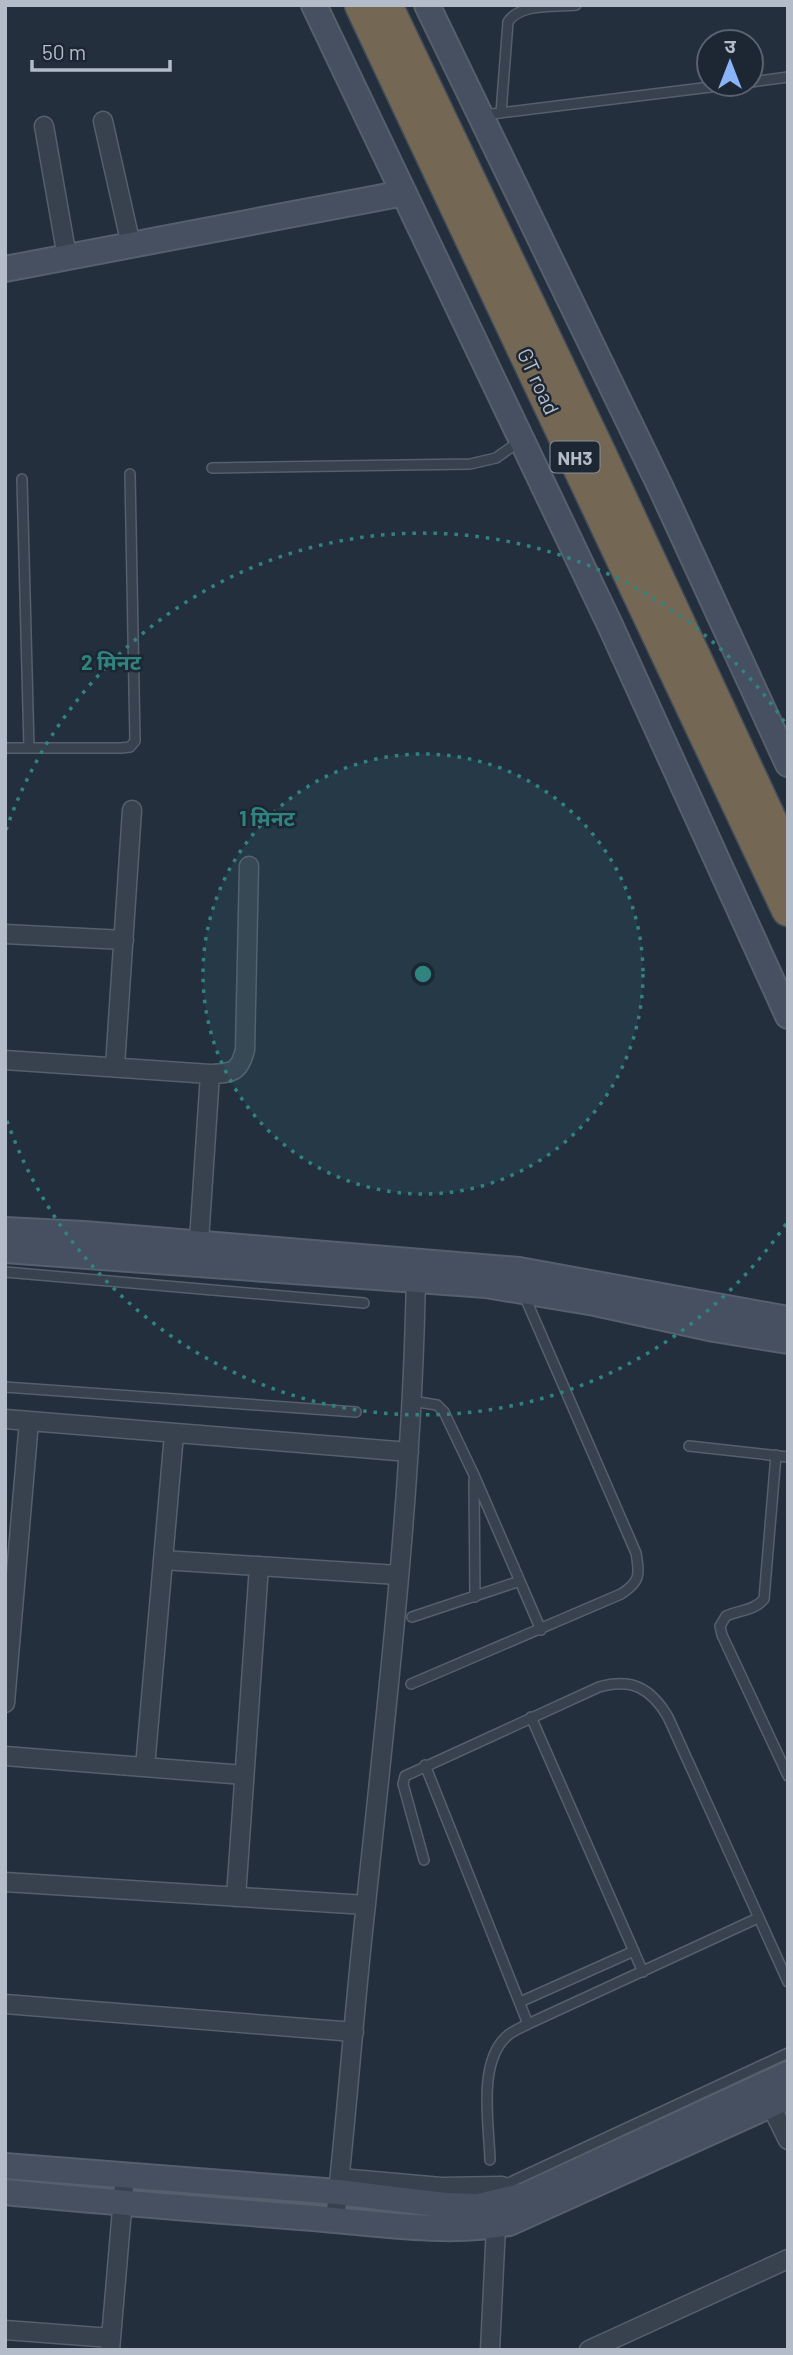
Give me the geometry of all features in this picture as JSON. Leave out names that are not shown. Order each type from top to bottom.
[{"type":"highway","name":"GT road","points":[[361,5],[788,910]]},
{"type":"highway","name":"GT road","points":[[386,5],[601,456],[788,858]]},
{"type":"street","points":[[314,5],[611,626],[788,1016]]},
{"type":"street","points":[[427,5],[490,115],[788,764]]},
{"type":"street","points":[[103,121],[131,245]]},
{"type":"street","points":[[44,126],[67,257]]},
{"type":"street","points":[[5,269],[404,193]]},
{"type":"street","points":[[116,1066],[132,810]]},
{"type":"street","points":[[5,1060],[210,1074],[233,1072],[242,1064],[245,1050],[249,866]]},
{"type":"street","points":[[5,934],[124,940]]},
{"type":"street","points":[[198,1255],[210,1074]]},
{"type":"street","points":[[5,1230],[84,1234],[198,1255]]},
{"type":"street","points":[[5,1250],[198,1255],[416,1271],[519,1270],[788,1319]]},
{"type":"street","points":[[416,1271],[788,1341]]},
{"type":"street","points":[[335,2220],[380,1788],[409,1452],[416,1339],[416,1271]]},
{"type":"street","points":[[5,1419],[409,1452]]},
{"type":"street","points":[[5,1703],[11,1575],[29,1421]]},
{"type":"street","points":[[145,1767],[174,1434]]},
{"type":"street","points":[[163,1560],[398,1575]]},
{"type":"street","points":[[236,1897],[259,1566]]},
{"type":"street","points":[[5,1756],[244,1776]]},
{"type":"street","points":[[5,1882],[366,1905]]},
{"type":"street","points":[[5,2004],[354,2032]]},
{"type":"street","points":[[5,2192],[335,2220],[437,2227],[496,2226],[509,2223],[773,2096],[788,2074]]},
{"type":"street","points":[[339,2185],[445,2205],[492,2204],[526,2195],[773,2096]]},
{"type":"street","points":[[773,2096],[788,2140]]},
{"type":"street","points":[[5,2166],[339,2185],[502,2186]]},
{"type":"street","points":[[5,2330],[111,2344],[125,2174]]},
{"type":"street","points":[[490,2350],[496,2226]]},
{"type":"street","points":[[589,2350],[617,2344],[788,2259]]},
{"type":"lane","points":[[576,5],[527,10],[512,16],[508,22],[490,115],[695,89]]},
{"type":"lane","points":[[765,80],[788,77]]},
{"type":"lane","points":[[212,468],[470,464],[496,458],[522,440]]},
{"type":"lane","points":[[5,748],[121,748],[130,747],[135,741],[130,474]]},
{"type":"lane","points":[[22,479],[29,748]]},
{"type":"lane","points":[[5,1272],[364,1303]]},
{"type":"lane","points":[[411,1684],[621,1594],[634,1586],[638,1577],[636,1553],[522,1290]]},
{"type":"lane","points":[[5,1387],[356,1412]]},
{"type":"lane","points":[[412,1401],[438,1405],[444,1412],[541,1630]]},
{"type":"lane","points":[[689,1446],[788,1457]]},
{"type":"lane","points":[[776,1455],[764,1599],[752,1609],[726,1616],[720,1626],[788,1776]]},
{"type":"lane","points":[[474,1475],[475,1597]]},
{"type":"lane","points":[[412,1617],[520,1581]]},
{"type":"lane","points":[[424,1860],[403,1784],[405,1776],[599,1687],[611,1684],[635,1686],[660,1703],[668,1717],[788,1982]]},
{"type":"lane","points":[[531,1717],[643,1972]]},
{"type":"lane","points":[[425,1765],[528,2024]]},
{"type":"lane","points":[[490,2160],[490,2065],[506,2036],[758,1918]]},
{"type":"lane","points":[[520,2002],[634,1951]]},
{"type":"lane","points":[[502,2186],[788,2053]]}]
